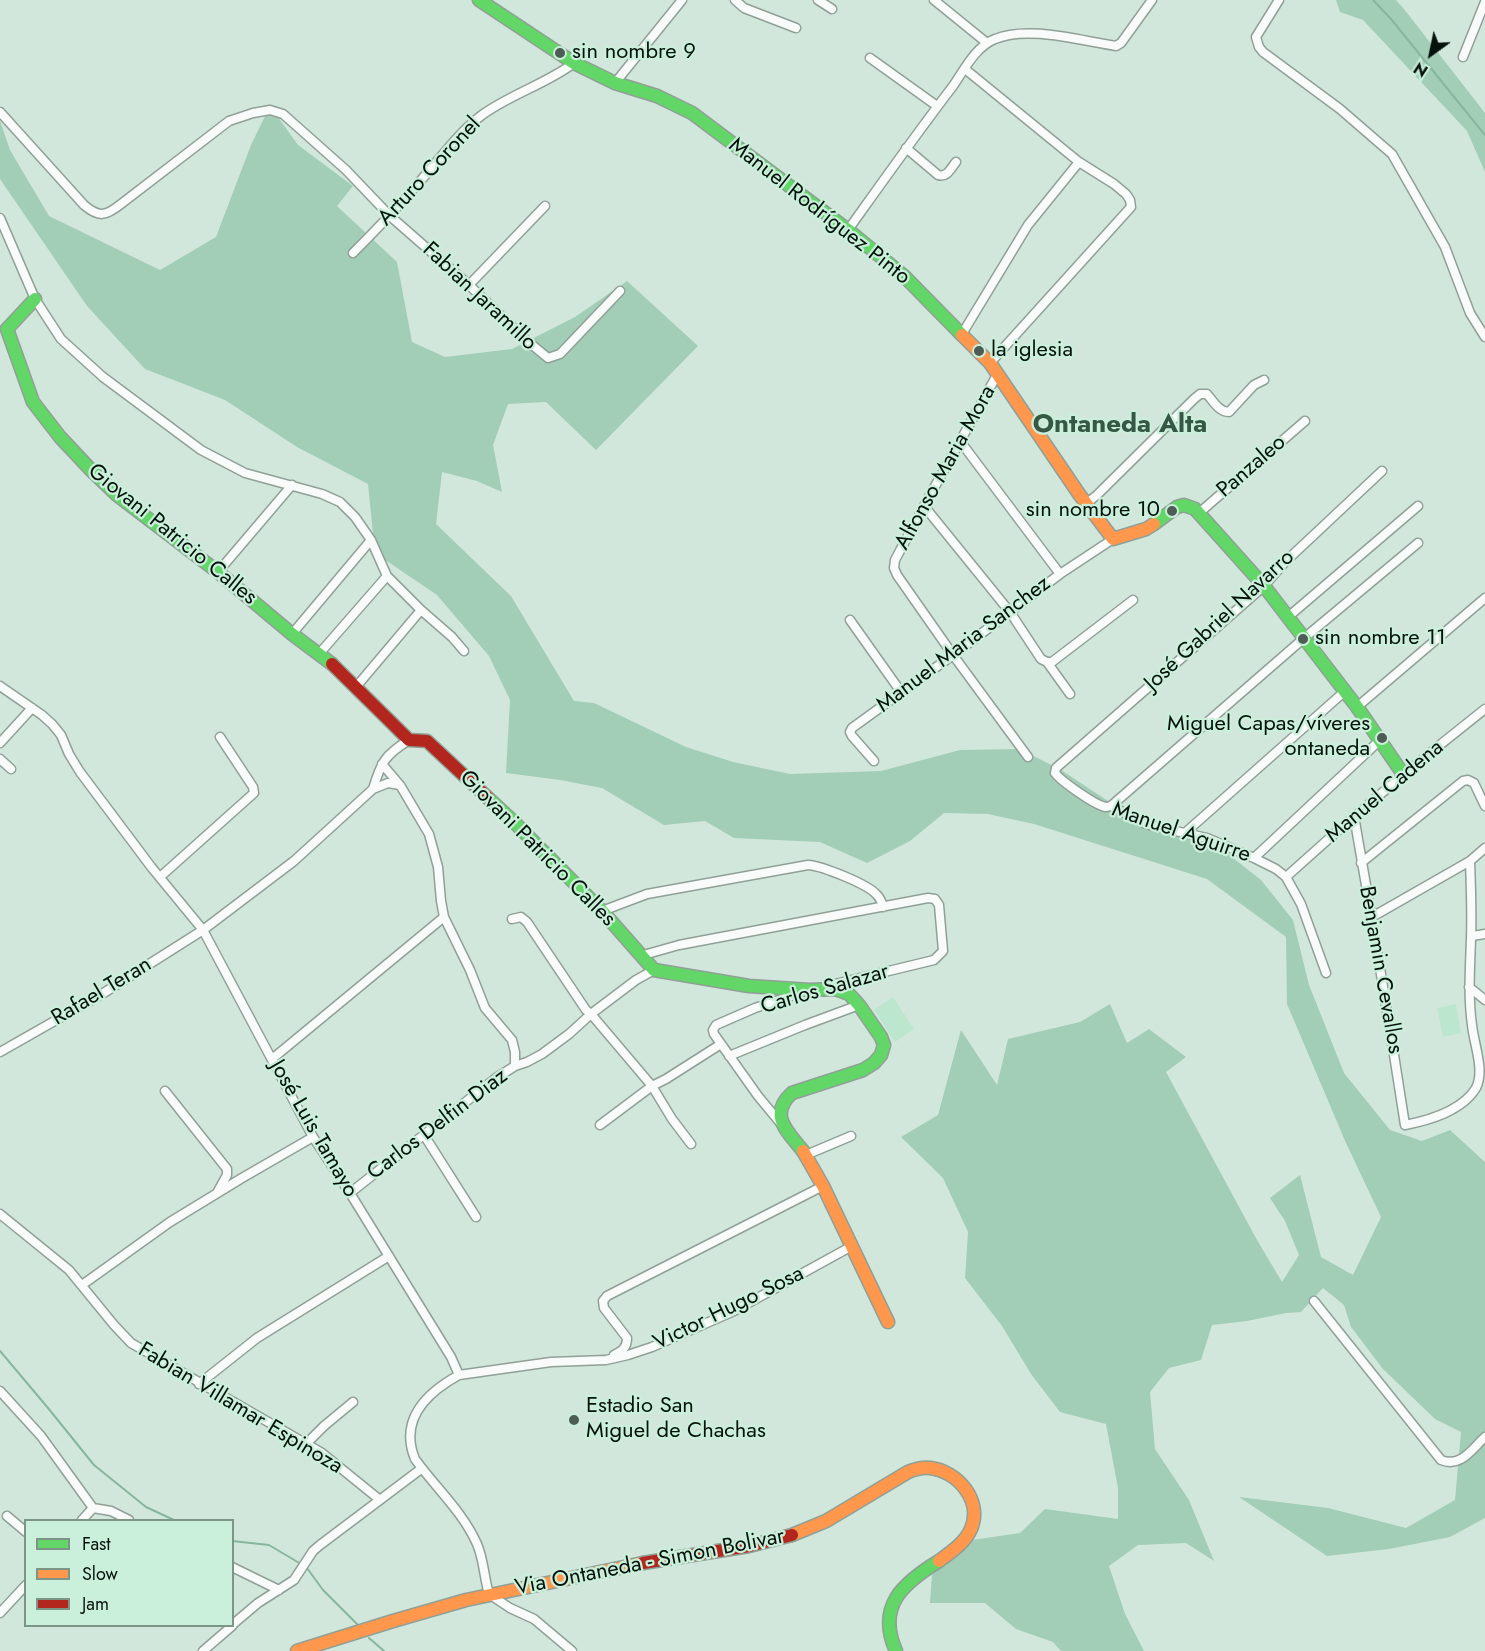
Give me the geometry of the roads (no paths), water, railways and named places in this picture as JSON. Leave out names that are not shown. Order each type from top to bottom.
[{"type":"street","name":"Manuel Rodríguez Pinto","points":[[479,0],[574,63],[615,83],[657,96],[692,113],[848,230],[904,276],[990,363],[1113,539]]},
{"type":"street","points":[[615,83],[682,0]]},
{"type":"street","points":[[735,0],[744,9],[796,28]]},
{"type":"street","points":[[818,0],[832,9]]},
{"type":"street","points":[[934,0],[987,43]]},
{"type":"street","points":[[848,230],[937,106],[978,51],[987,43],[996,38],[1026,33],[1116,46],[1121,44],[1152,0]]},
{"type":"street","points":[[1279,0],[1258,30],[1256,37],[1259,47],[1340,109],[1392,154],[1445,247],[1470,313],[1485,337]]},
{"type":"street","points":[[1463,57],[1485,2]]},
{"type":"street","points":[[870,58],[937,106]]},
{"type":"street","name":"Arturo Coronel","points":[[352,253],[390,216],[467,128],[482,115],[559,74],[574,63]]},
{"type":"street","points":[[965,69],[1079,162],[1114,184],[1126,194],[1131,207],[990,363]]},
{"type":"street","name":"Fabian Jaramillo","points":[[0,112],[93,212],[104,214],[112,211],[229,121],[270,110],[284,114],[346,170],[390,216],[470,285],[525,339],[548,358],[560,354],[620,291]]},
{"type":"street","points":[[906,148],[941,176],[947,174],[956,162]]},
{"type":"street","points":[[962,334],[1028,225],[1079,162]]},
{"type":"street","points":[[470,285],[544,206]]},
{"type":"street","points":[[0,218],[35,299],[61,339],[103,377],[201,450],[245,473],[292,484],[339,502],[355,517],[371,540],[387,576],[464,651]]},
{"type":"street","name":"Giovani Patricio Calles","points":[[35,299],[4,331],[33,402],[60,437],[117,495],[218,572],[292,634],[331,663],[409,740],[427,741],[515,823],[602,911],[654,970]]},
{"type":"street","name":"Alfonso Maria Mora","points":[[953,655],[897,575],[894,568],[895,561],[997,375]]},
{"type":"street","points":[[1087,503],[1200,394],[1207,394],[1220,410],[1229,412],[1254,385],[1264,380]]},
{"type":"street","name":"Panzaleo","points":[[1199,513],[1305,421]]},
{"type":"street","points":[[960,441],[1060,574]]},
{"type":"street","name":"José Gabriel Navarro","points":[[1056,768],[1264,586],[1285,562],[1382,471]]},
{"type":"street","points":[[218,572],[292,484]]},
{"type":"street","points":[[1113,539],[1146,529],[1177,507],[1184,505],[1199,513],[1264,586],[1356,707],[1403,774]]},
{"type":"street","points":[[924,506],[1010,612],[1041,659],[1049,662],[1070,694]]},
{"type":"street","points":[[1288,618],[1418,506]]},
{"type":"street","name":"Manuel Maria Sanchez","points":[[874,761],[852,736],[853,727],[1060,574],[1113,539]]},
{"type":"street","points":[[292,634],[371,540]]},
{"type":"street","points":[[1111,806],[1303,639],[1418,543]]},
{"type":"street","points":[[319,654],[387,576]]},
{"type":"street","points":[[1356,707],[1485,598]]},
{"type":"street","points":[[1049,662],[1133,600]]},
{"type":"street","points":[[356,687],[421,610]]},
{"type":"street","points":[[850,620],[901,692]]},
{"type":"street","points":[[953,655],[1028,757]]},
{"type":"street","name":"José Luis Tamayo","points":[[0,686],[52,724],[61,735],[80,772],[203,930],[313,1137],[389,1256],[450,1356],[459,1375]]},
{"type":"street","points":[[1186,832],[1344,692]]},
{"type":"street","points":[[0,743],[32,708]]},
{"type":"street","name":"Manuel Cadena","points":[[1286,877],[1403,774],[1485,709]]},
{"type":"street","points":[[160,877],[255,791],[220,737]]},
{"type":"street","points":[[373,789],[381,764],[386,757],[409,740]]},
{"type":"street","points":[[1254,858],[1379,741]]},
{"type":"street","points":[[0,759],[11,769]]},
{"type":"street","name":"Carlos Delfin Diaz","points":[[350,1193],[496,1078],[515,1066],[512,1040],[484,1008],[470,970],[444,917],[438,867],[429,834],[400,785],[381,764]]},
{"type":"street","name":"Manuel Aguirre","points":[[1056,768],[1057,777],[1096,803],[1105,807],[1111,806],[1144,823],[1207,838],[1276,869],[1286,877],[1301,904],[1326,973]]},
{"type":"street","points":[[1361,863],[1463,781],[1468,780],[1474,783],[1485,806]]},
{"type":"street","points":[[373,789],[388,783],[400,785]]},
{"type":"street","name":"Rafael Teran","points":[[0,1052],[102,994],[203,930],[294,861],[373,789]]},
{"type":"street","name":"Benjamin Cevallos","points":[[1354,816],[1405,1125],[1434,1118],[1465,1100],[1476,1088],[1481,1075],[1472,1026],[1469,987]]},
{"type":"street","points":[[1372,917],[1470,861],[1485,848]]},
{"type":"street","points":[[1470,861],[1472,936],[1469,987],[1485,1000]]},
{"type":"street","points":[[602,911],[647,894],[808,865],[824,868],[865,886],[877,894],[883,908],[679,945],[640,956]]},
{"type":"street","name":"Carlos Salazar","points":[[721,1044],[714,1034],[713,1030],[716,1025],[755,1008],[810,990],[934,960],[943,951],[939,904],[935,899],[928,898],[883,908]]},
{"type":"street","points":[[272,1059],[444,917]]},
{"type":"street","points":[[512,919],[521,917],[527,921],[586,1010],[652,1086],[672,1119],[692,1144]]},
{"type":"street","points":[[1472,936],[1485,934]]},
{"type":"street","points":[[515,1066],[542,1054],[636,980],[654,970],[749,986],[810,990],[835,989],[849,994],[881,1037],[884,1045],[880,1055],[874,1063],[863,1070],[792,1093],[783,1101],[780,1112],[782,1125]]},
{"type":"street","points":[[729,1056],[805,1024],[859,1005]]},
{"type":"street","points":[[600,1125],[652,1086],[721,1044],[758,1096],[806,1155],[888,1322]]},
{"type":"street","points":[[165,1091],[227,1169],[227,1175],[217,1194]]},
{"type":"street","points":[[423,1136],[476,1217]]},
{"type":"street","points":[[806,1155],[851,1136]]},
{"type":"street","points":[[82,1286],[170,1222],[313,1137]]},
{"type":"street","points":[[606,1360],[624,1350],[627,1344],[627,1338],[604,1308],[603,1300],[607,1296],[823,1186]]},
{"type":"street","name":"Fabian Villamar Espinoza","points":[[0,1214],[61,1263],[131,1343],[306,1444],[380,1500]]},
{"type":"street","name":"Victor Hugo Sosa","points":[[459,1375],[551,1362],[606,1360],[652,1347],[734,1311],[852,1246]]},
{"type":"street","points":[[199,1384],[257,1338],[389,1256]]},
{"type":"street","points":[[1314,1301],[1441,1460],[1449,1463],[1460,1461],[1485,1437]]},
{"type":"street","points":[[459,1375],[422,1405],[414,1417],[410,1431],[410,1448],[421,1469],[454,1508],[477,1544],[489,1594],[510,1608],[534,1619],[572,1651]]},
{"type":"street","points":[[0,1391],[41,1436],[93,1508],[111,1511],[125,1519]]},
{"type":"street","points":[[306,1444],[352,1402]]},
{"type":"street","name":"Via Ontaneda - Simon Bolivar","points":[[297,1651],[489,1594],[637,1564],[775,1541],[821,1524],[902,1475],[924,1468],[934,1469],[952,1475],[965,1488],[973,1501],[974,1522],[965,1540],[911,1579],[900,1590],[888,1620],[888,1629],[896,1651]]},
{"type":"street","points":[[234,1623],[258,1603],[294,1580],[313,1551],[421,1469]]},
{"type":"street","points":[[84,1519],[93,1508]]},
{"type":"street","points":[[7,1516],[24,1530]]},
{"type":"street","points":[[234,1568],[279,1590]]},
{"type":"street","points":[[0,1613],[24,1587]]},
{"type":"street","points":[[203,1651],[230,1627]]},
{"type":"waterway","points":[[1373,0],[1485,135]]},
{"type":"waterway","points":[[0,1351],[94,1465],[146,1507],[172,1519]]},
{"type":"waterway","points":[[234,1541],[269,1545],[301,1564]]},
{"type":"waterway","points":[[307,1568],[323,1590],[360,1627]]},
{"type":"waterway","points":[[369,1638],[384,1651]]},
{"type":"place","name":"sin nombre 9","points":[[560,53]]},
{"type":"place","name":"la iglesia","points":[[979,351]]},
{"type":"place","name":"sin nombre 10","points":[[1172,511]]},
{"type":"place","name":"sin nombre 11","points":[[1303,639]]},
{"type":"place","name":"Miguel Capas/víveres ontaneda","points":[[1382,738]]},
{"type":"place","name":"Estadio San Miguel de Chachas","points":[[574,1420]]},
{"type":"district","name":"Ontaneda Alta","points":[[1120,426]]}]
